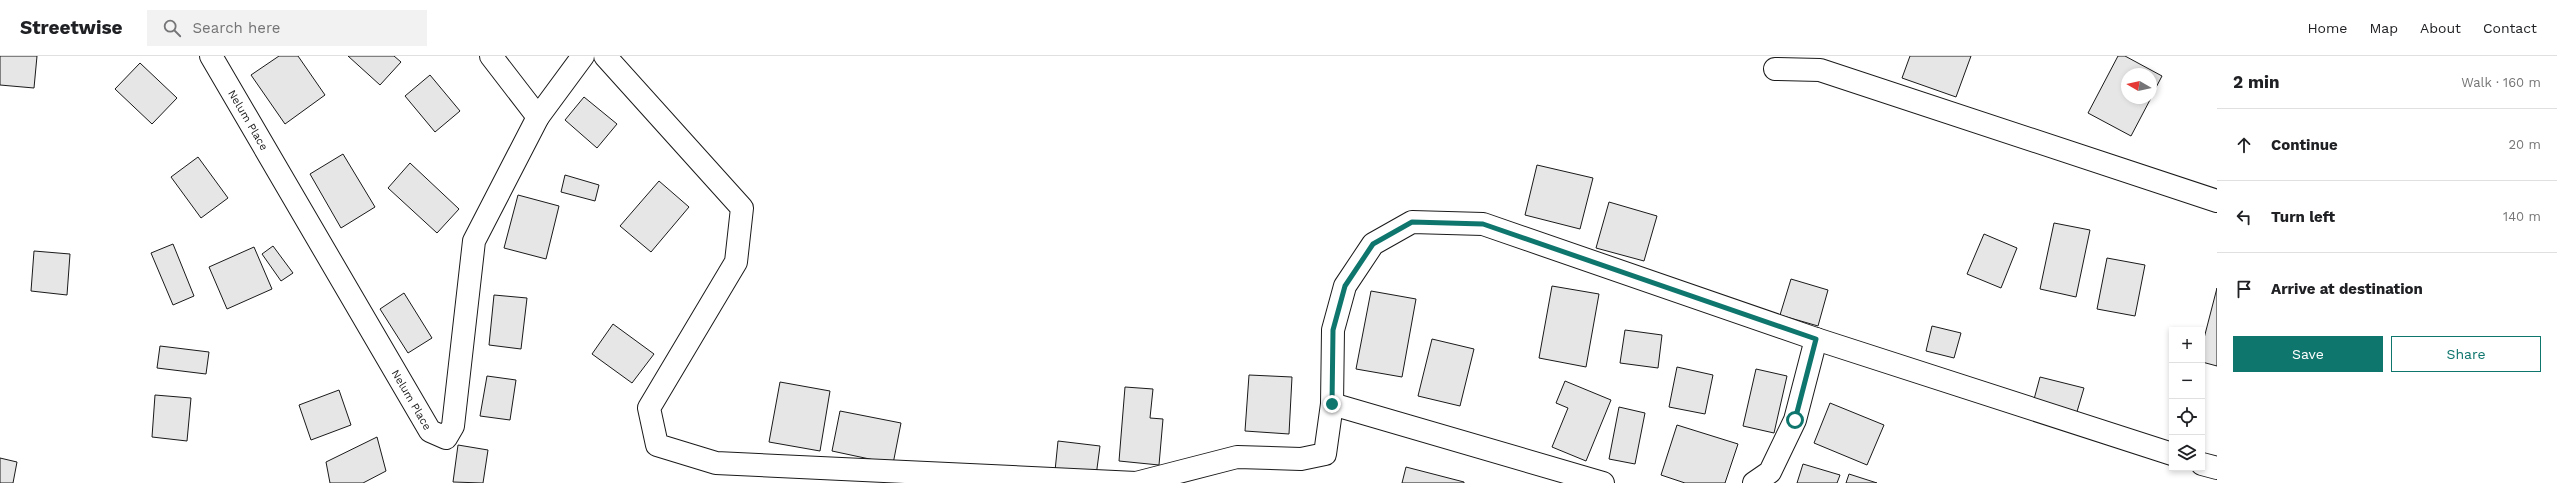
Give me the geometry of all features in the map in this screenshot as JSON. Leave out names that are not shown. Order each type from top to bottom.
[{"type":"street","name":"Nelum Place","points":[[210,56],[430,431],[446,438],[453,426],[474,241],[538,117],[583,56]]},
{"type":"street","points":[[491,56],[538,117]]},
{"type":"street","points":[[605,56],[742,208],[736,262],[649,408],[657,445],[716,463],[1136,482],[1237,457],[1301,459],[1325,454],[1332,404],[1333,330],[1345,286],[1373,244],[1412,222],[1483,224],[1816,339],[2169,453]]},
{"type":"street","points":[[1775,69],[1820,70],[2217,201]]},
{"type":"street","points":[[1754,483],[1770,472],[1795,420],[1816,339]]},
{"type":"street","points":[[1332,404],[1603,483]]},
{"type":"street","points":[[2205,465],[2217,468]]},
{"type":"building","points":[[0,56],[37,56],[34,88],[0,85]]},
{"type":"building","points":[[279,56],[298,56],[325,95],[285,124],[251,75]]},
{"type":"building","points":[[348,56],[394,56],[401,62],[380,85]]},
{"type":"building","points":[[1910,56],[1971,56],[1956,97],[1902,78]]},
{"type":"building","points":[[2118,56],[2125,56],[2147,68],[2121,68],[2121,104],[2148,104],[2131,136],[2088,113]]},
{"type":"building","points":[[140,63],[177,98],[152,124],[115,89]]},
{"type":"building","points":[[2157,73],[2162,76],[2157,86]]},
{"type":"building","points":[[430,75],[460,111],[435,132],[405,96]]},
{"type":"building","points":[[584,97],[617,124],[597,148],[565,120]]},
{"type":"building","points":[[343,154],[375,207],[341,228],[310,174]]},
{"type":"building","points":[[198,157],[228,198],[201,218],[171,177]]},
{"type":"building","points":[[410,163],[459,209],[437,233],[388,188]]},
{"type":"building","points":[[1537,165],[1593,178],[1580,229],[1525,215]]},
{"type":"building","points":[[565,175],[599,185],[595,201],[561,192]]},
{"type":"building","points":[[659,181],[689,207],[651,252],[620,226]]},
{"type":"building","points":[[518,195],[559,206],[546,259],[504,248]]},
{"type":"building","points":[[1609,202],[1657,216],[1644,261],[1596,248]]},
{"type":"building","points":[[2054,223],[2090,230],[2076,297],[2040,289]]},
{"type":"building","points":[[1984,234],[2017,248],[2001,288],[1967,274]]},
{"type":"building","points":[[173,244],[194,296],[173,305],[151,253]]},
{"type":"building","points":[[273,246],[293,273],[281,281],[262,254]]},
{"type":"building","points":[[254,247],[272,289],[227,309],[209,267]]},
{"type":"building","points":[[34,251],[70,254],[67,295],[31,291]]},
{"type":"building","points":[[2107,258],[2145,265],[2135,316],[2097,309]]},
{"type":"building","points":[[1791,279],[1828,290],[1818,326],[1780,315]]},
{"type":"building","points":[[1552,286],[1599,294],[1586,367],[1539,358]]},
{"type":"building","points":[[2217,288],[2217,366],[2205,363],[2205,334]]},
{"type":"building","points":[[1371,291],[1416,299],[1402,377],[1356,369]]},
{"type":"building","points":[[404,293],[432,338],[408,353],[380,309]]},
{"type":"building","points":[[494,295],[527,298],[521,349],[489,345]]},
{"type":"building","points":[[613,324],[654,354],[632,383],[592,354]]},
{"type":"building","points":[[1932,326],[1961,333],[1954,358],[1926,351]]},
{"type":"building","points":[[1625,330],[1662,335],[1658,368],[1620,363]]},
{"type":"building","points":[[1432,339],[1474,349],[1460,406],[1418,396]]},
{"type":"building","points":[[160,346],[209,352],[206,374],[157,368]]},
{"type":"building","points":[[1677,367],[1713,375],[1705,414],[1669,407]]},
{"type":"building","points":[[1756,369],[1787,376],[1774,433],[1743,426]]},
{"type":"building","points":[[1249,375],[1292,377],[1289,434],[1245,431]]},
{"type":"building","points":[[487,376],[516,380],[510,420],[480,416]]},
{"type":"building","points":[[2040,377],[2084,388],[2076,415],[2033,403]]},
{"type":"building","points":[[1565,381],[1611,400],[1586,461],[1552,447],[1568,408],[1556,403]]},
{"type":"building","points":[[780,382],[830,391],[820,451],[769,442]]},
{"type":"building","points":[[1125,387],[1153,389],[1150,418],[1163,419],[1159,465],[1119,461]]},
{"type":"building","points":[[339,390],[351,425],[311,440],[299,405]]},
{"type":"building","points":[[155,395],[191,398],[187,441],[152,437]]},
{"type":"building","points":[[1830,403],[1884,425],[1867,465],[1814,443]]},
{"type":"building","points":[[1619,407],[1645,413],[1635,464],[1609,459]]},
{"type":"building","points":[[840,411],[901,423],[893,464],[832,451]]},
{"type":"building","points":[[1677,425],[1738,444],[1725,483],[1685,483],[1661,475]]},
{"type":"building","points":[[377,437],[386,471],[363,483],[330,483],[326,462]]},
{"type":"building","points":[[1058,441],[1100,446],[1096,476],[1055,471]]},
{"type":"building","points":[[458,445],[488,450],[483,483],[453,482]]},
{"type":"building","points":[[0,458],[17,462],[13,483],[0,483]]},
{"type":"building","points":[[1803,464],[1840,475],[1837,483],[1797,483]]},
{"type":"building","points":[[1406,467],[1464,482],[1464,483],[1402,483]]},
{"type":"building","points":[[1849,474],[1877,483],[1846,483]]},
{"type":"route","points":[[1332,404],[1333,330],[1345,286],[1373,244],[1412,222],[1483,224],[1816,339],[1795,420]]}]
